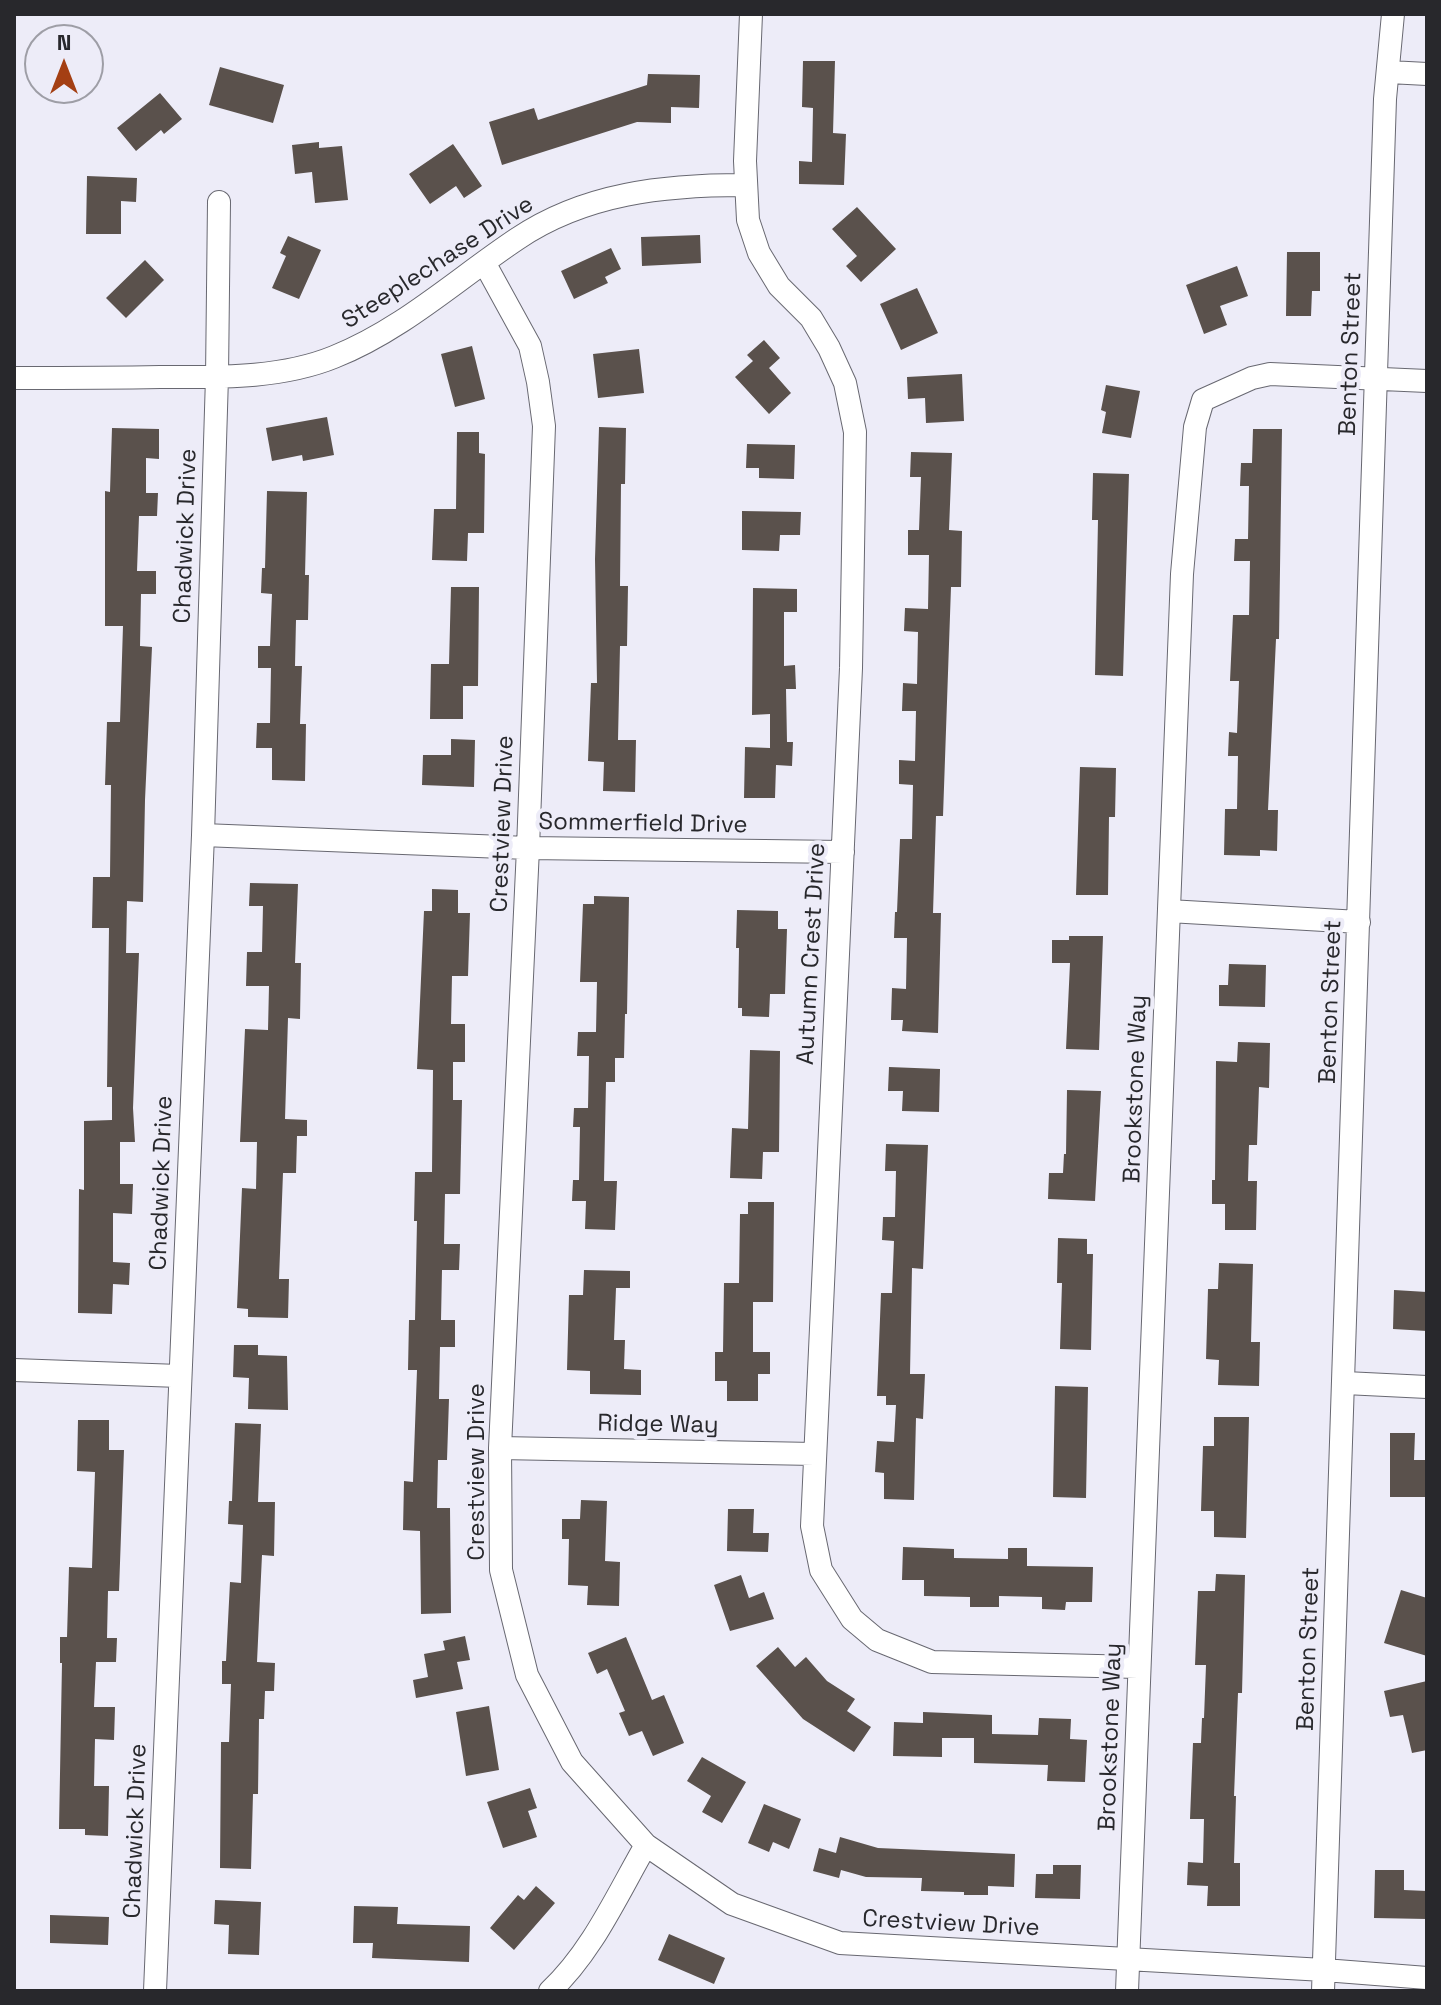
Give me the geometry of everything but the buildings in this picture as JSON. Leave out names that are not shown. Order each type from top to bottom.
[{"type":"street","name":"Autumn Crest Drive","points":[[751,14],[744,185],[748,220],[759,253],[779,286],[811,318],[829,348],[845,383],[855,432],[851,668],[814,1454],[812,1526],[821,1570],[852,1619],[877,1640],[932,1662],[1138,1667]]},
{"type":"street","name":"Benton Street","points":[[1323,1980],[1385,99],[1393,14]]},
{"type":"street","points":[[1389,72],[1427,74]]},
{"type":"street","name":"Steeplechase Drive","points":[[14,378],[217,377],[297,368],[342,354],[394,326],[519,237],[559,217],[603,199],[642,190],[687,185],[744,185]]},
{"type":"street","name":"Chadwick Drive","points":[[155,1991],[203,835],[217,377],[219,202]]},
{"type":"street","name":"Crestview Drive","points":[[485,264],[530,346],[544,426],[500,1448],[501,1570],[527,1675],[572,1762],[646,1845],[732,1904],[840,1943],[1128,1960],[1323,1980],[1427,1978]]},
{"type":"street","name":"Brookstone Way","points":[[1127,1991],[1182,574],[1195,427],[1203,400],[1252,378],[1270,374],[1376,377]]},
{"type":"street","points":[[1376,377],[1427,381]]},
{"type":"street","name":"Sommerfield Drive","points":[[203,835],[528,848],[843,852]]},
{"type":"street","points":[[1169,911],[1359,922]]},
{"type":"street","points":[[14,1370],[179,1376]]},
{"type":"street","points":[[1345,1383],[1427,1387]]},
{"type":"street","name":"Ridge Way","points":[[500,1448],[814,1454]]},
{"type":"street","points":[[550,1991],[585,1951],[646,1845]]}]
